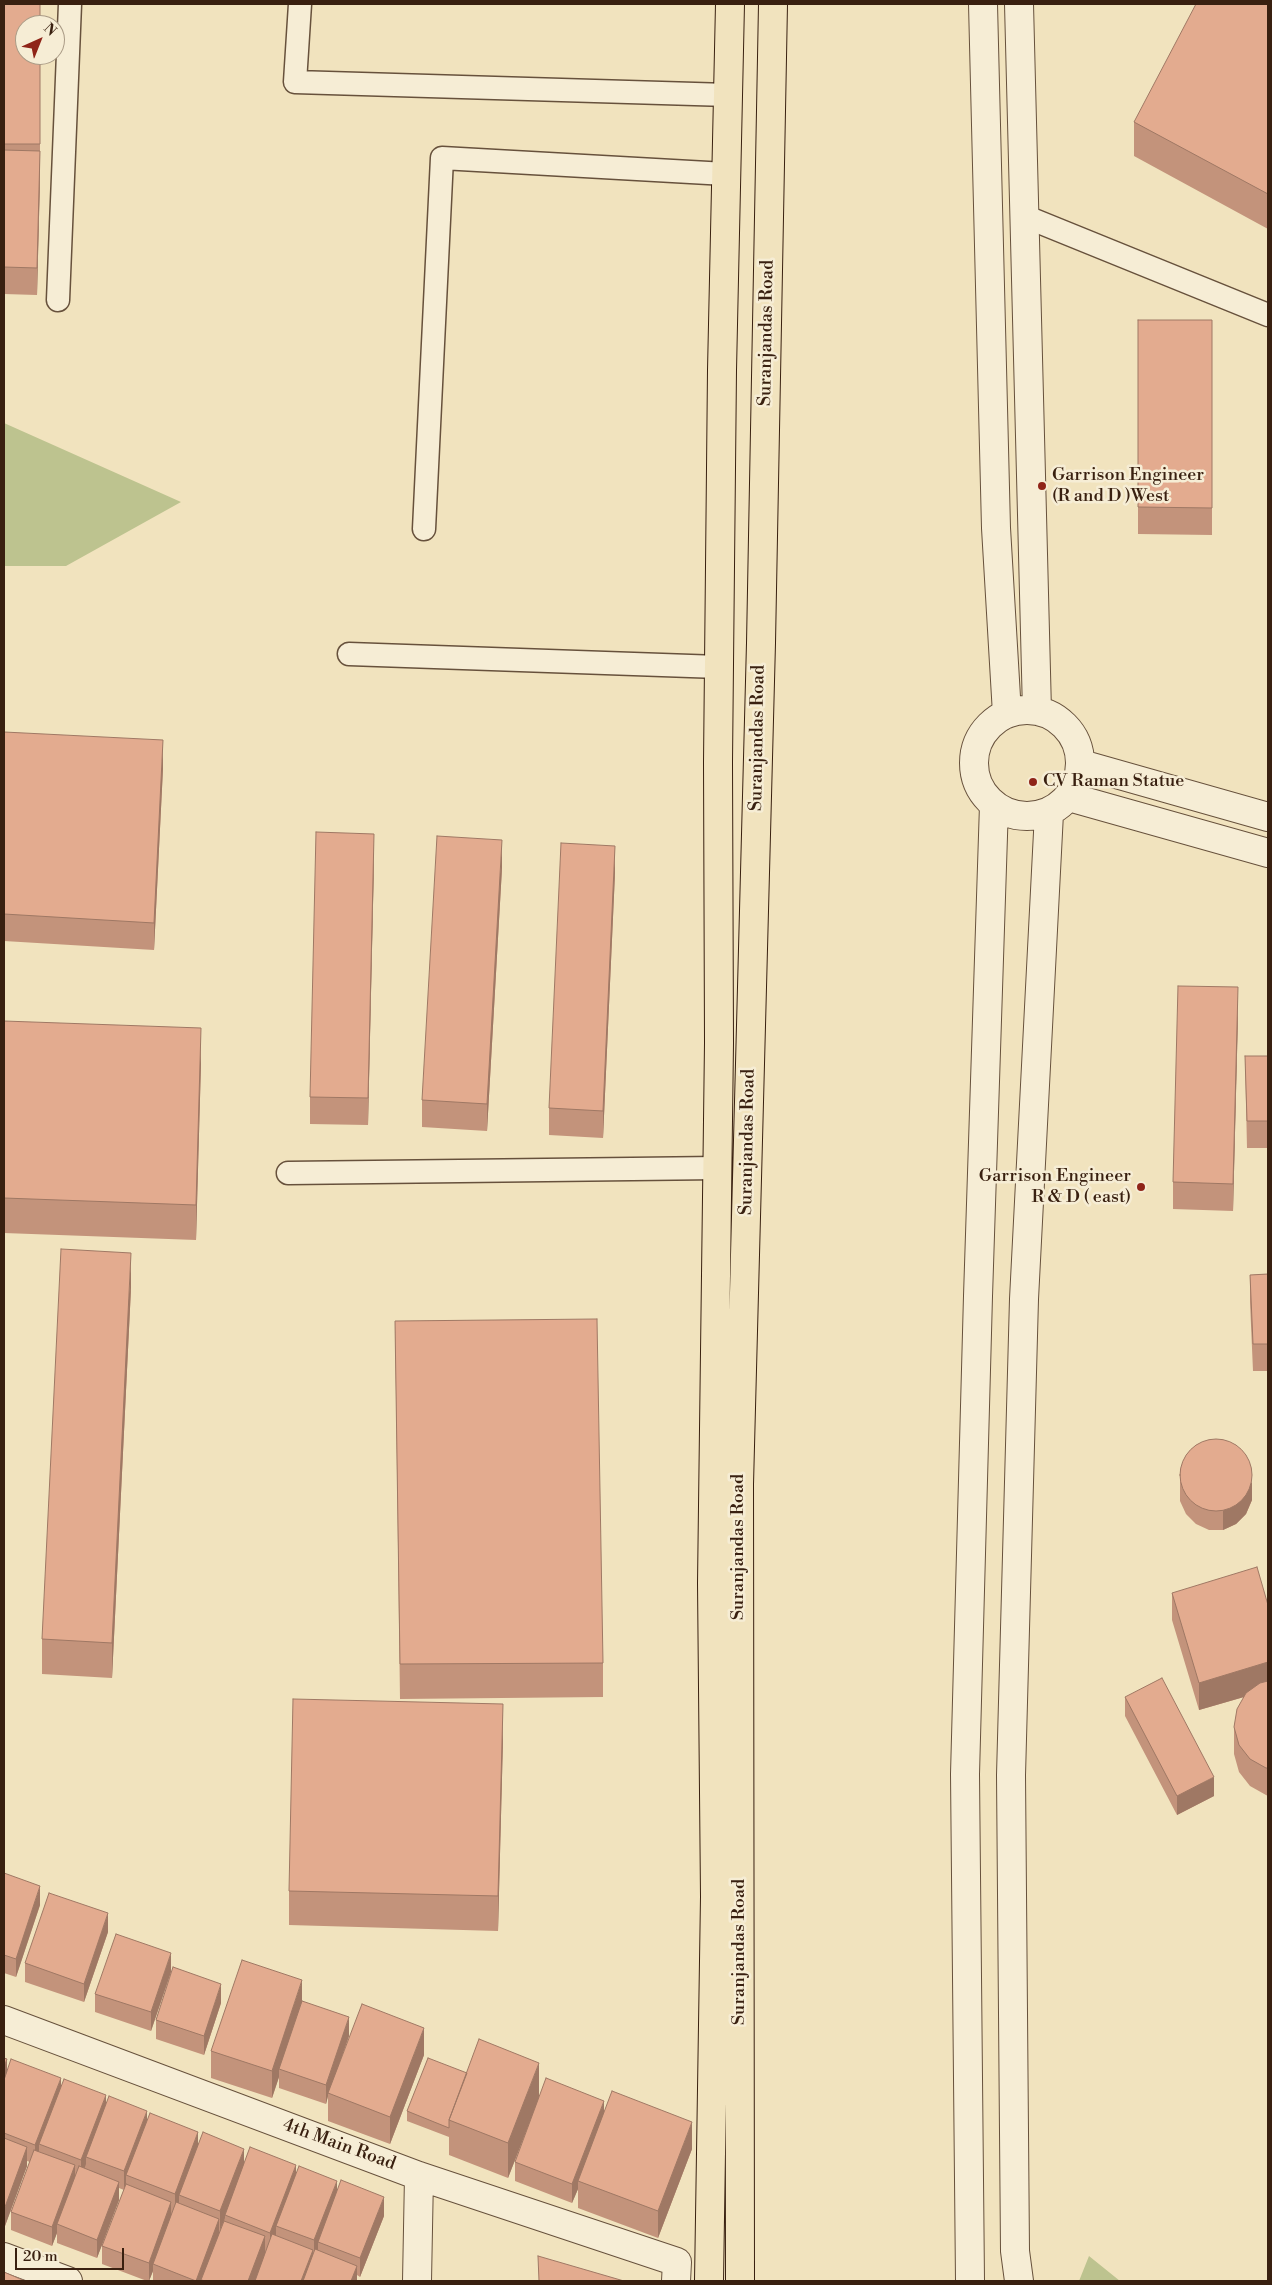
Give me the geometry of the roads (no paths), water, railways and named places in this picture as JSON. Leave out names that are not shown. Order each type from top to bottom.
[{"type":"main road","name":"Suranjandas Road","points":[[709,2281],[715,1897],[712,1583],[718,1168],[719,667],[722,370],[730,4]]},
{"type":"main road","name":"Suranjandas Road","points":[[740,2281],[739,1484],[761,643],[773,4]]},
{"type":"main road","points":[[728,66],[772,68]]},
{"type":"street","points":[[983,4],[996,528],[1007,714]]},
{"type":"street","points":[[1019,4],[1037,711]]},
{"type":"street","points":[[989,239],[1024,243]]},
{"type":"street","points":[[1022,710],[1037,711],[1060,721],[1076,740],[1081,764],[1078,782],[1059,805],[1030,817],[1011,814],[994,805],[982,791],[975,774],[974,755],[980,738],[992,724],[1007,714],[1022,710]]},
{"type":"street","points":[[1081,764],[1268,817]]},
{"type":"street","points":[[970,2281],[965,1774],[994,805]]},
{"type":"street","points":[[1059,805],[1268,853]]},
{"type":"street","points":[[1019,2281],[1016,2251],[1011,1775],[1024,1299],[1059,805]]},
{"type":"street","name":"4th Main Road","points":[[4,2020],[676,2273],[709,2281]]},
{"type":"street","points":[[417,2281],[419,2176]]},
{"type":"street","points":[[4,2257],[68,2281]]},
{"type":"lane","points":[[58,300],[70,4]]},
{"type":"lane","points":[[300,4],[295,82],[728,95]]},
{"type":"lane","points":[[424,529],[442,158],[726,174]]},
{"type":"lane","points":[[1024,216],[1268,315]]},
{"type":"lane","points":[[349,654],[719,667]]},
{"type":"lane","points":[[288,1173],[718,1168]]},
{"type":"place","name":"Garrison Engineer (R and D )West","points":[[1042,486]]},
{"type":"place","name":"CV Raman Statue","points":[[1033,782]]},
{"type":"place","name":"Garrison Engineer R & D ( east)","points":[[1141,1187]]}]
